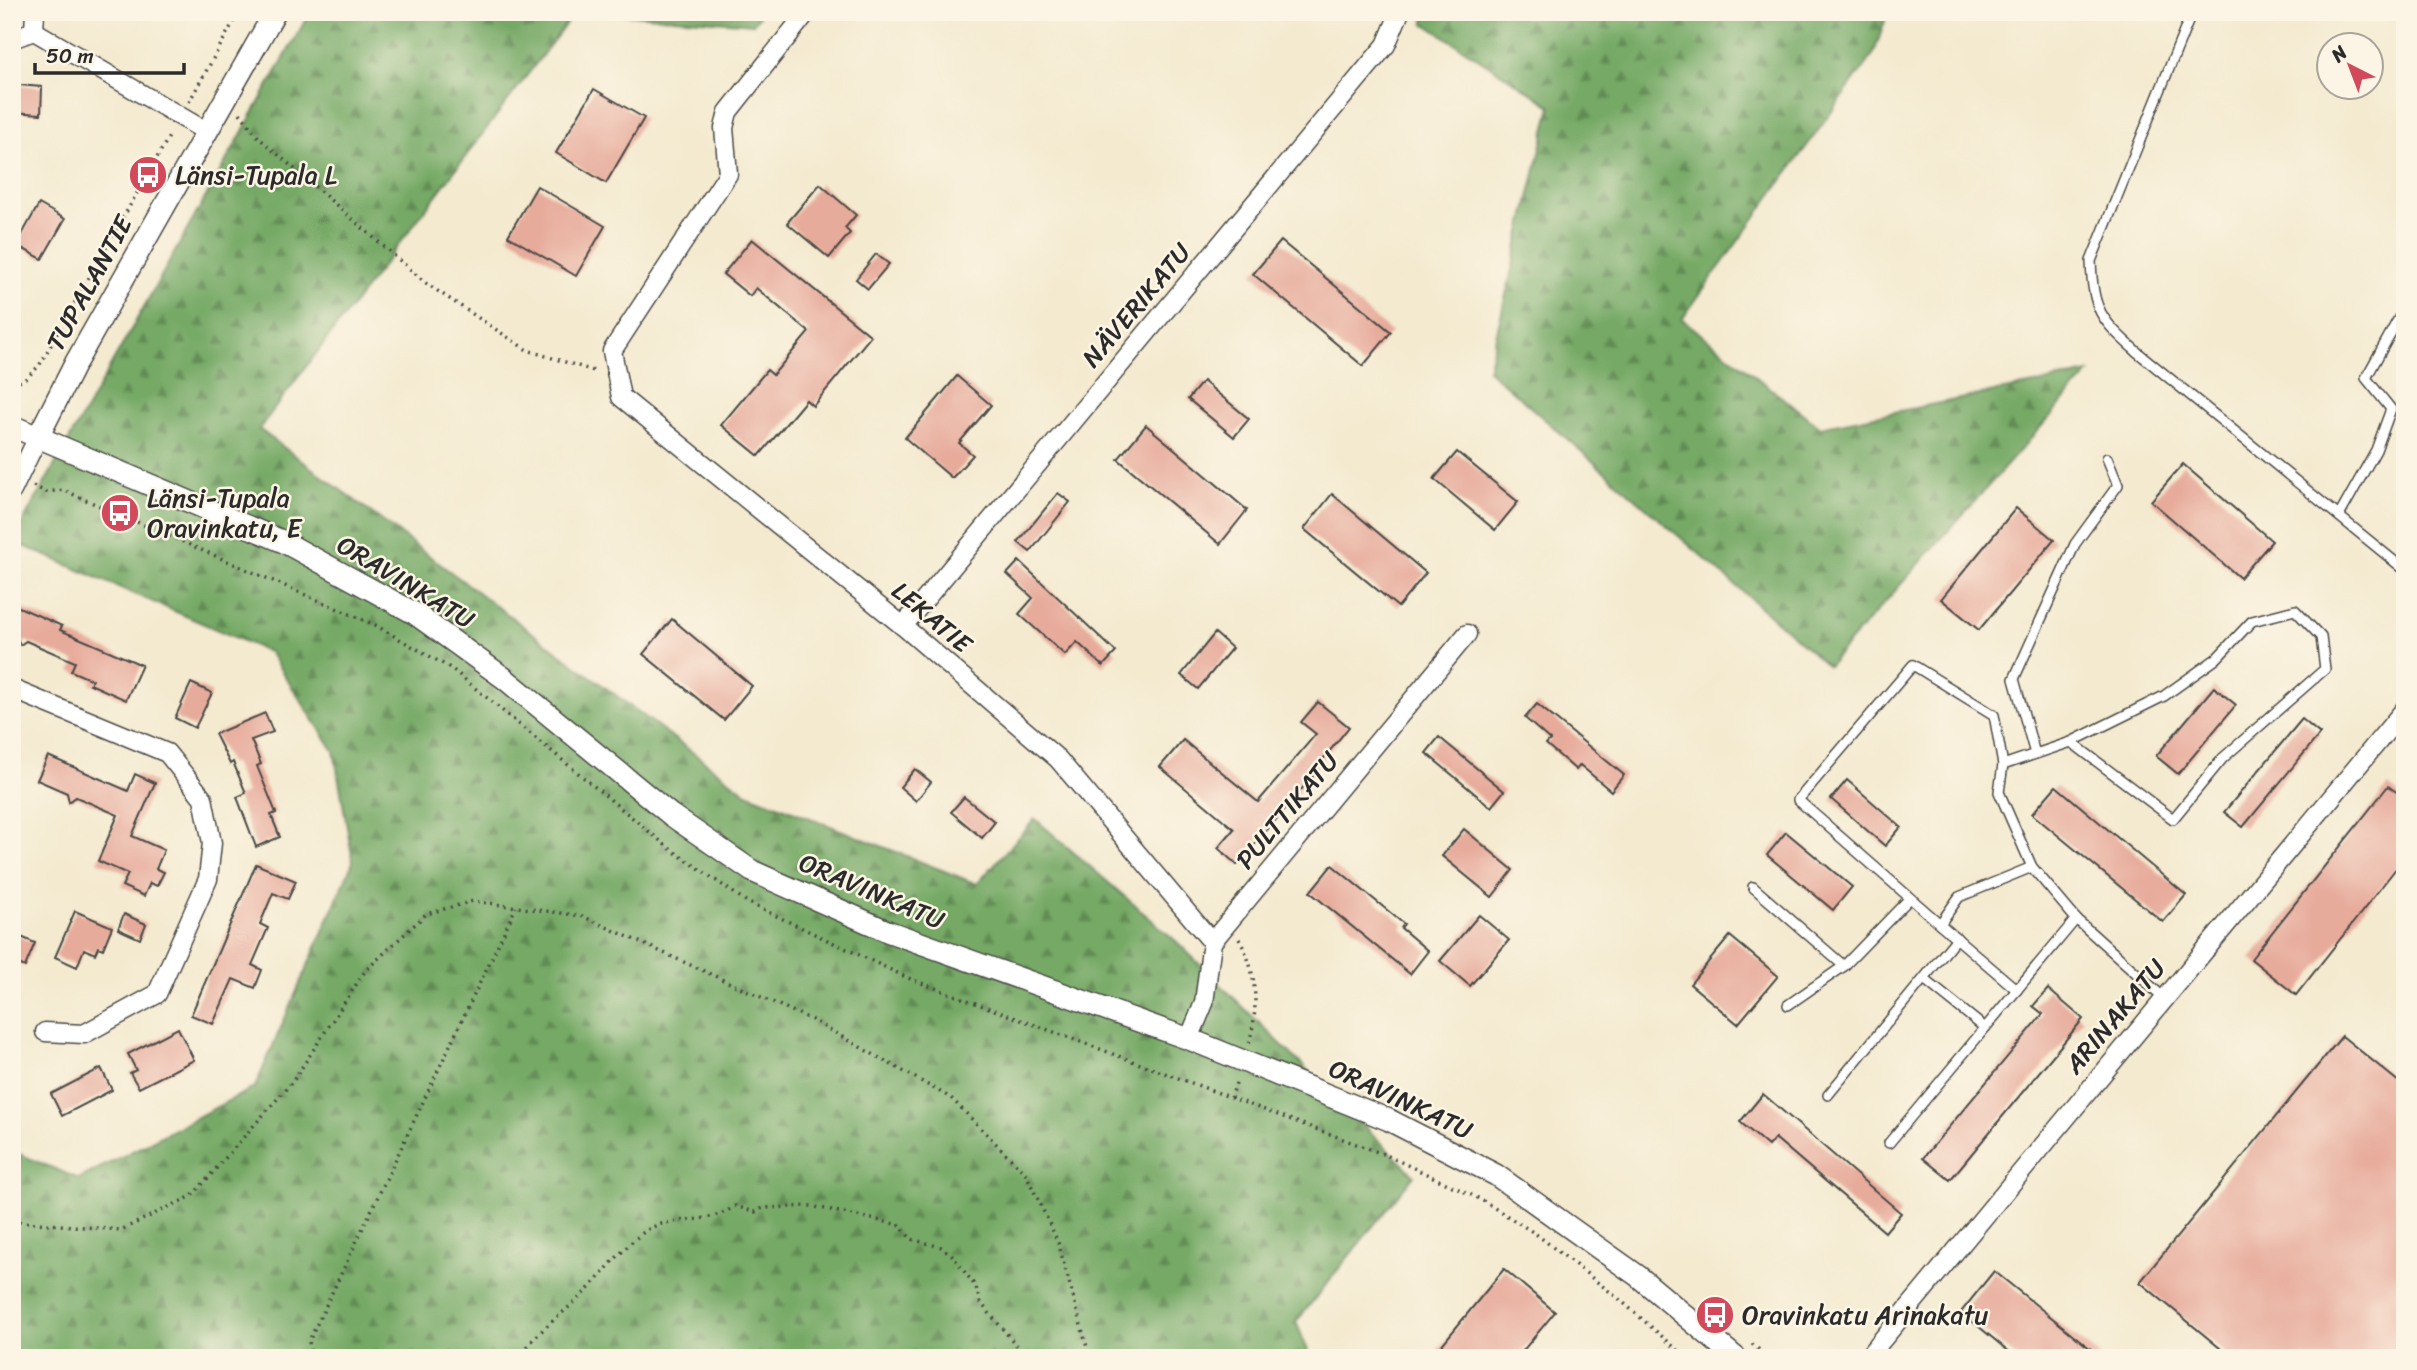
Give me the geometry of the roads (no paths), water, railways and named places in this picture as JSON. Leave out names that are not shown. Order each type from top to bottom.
[{"type":"street","points":[[34,31],[35,12]]},
{"type":"street","name":"TUPALANTIE","points":[[38,436],[76,362],[275,12]]},
{"type":"street","name":"LEKATIE","points":[[807,12],[728,113],[724,128],[728,174],[612,351],[621,397],[903,626],[1058,759],[1213,942]]},
{"type":"street","name":"NÄVERIKATU","points":[[903,626],[1386,46],[1400,12]]},
{"type":"street","points":[[12,39],[34,31]]},
{"type":"street","points":[[34,31],[207,132]]},
{"type":"street","name":"ORAVINKATU","points":[[12,426],[284,542],[414,613],[504,678],[671,815],[752,871],[887,931],[1189,1039],[1389,1120],[1496,1175],[1637,1276],[1736,1358]]},
{"type":"street","points":[[12,491],[38,436]]},
{"type":"street","name":"PULTTIKATU","points":[[1189,1039],[1204,1003],[1213,942],[1467,634]]},
{"type":"street","points":[[12,689],[167,752],[203,798],[212,843],[208,878],[157,994],[84,1034],[45,1032]]},
{"type":"street","name":"ARINAKATU","points":[[1867,1358],[2405,709]]},
{"type":"lane","points":[[2192,12],[2091,261],[2092,295],[2105,324],[2405,570]]},
{"type":"lane","points":[[2339,516],[2376,450],[2391,409],[2366,378],[2405,307]]},
{"type":"lane","points":[[2035,754],[2014,679],[2075,544],[2118,485],[2107,458]]},
{"type":"lane","points":[[2003,765],[2071,742],[2164,696],[2216,659],[2252,621],[2295,610],[2321,637],[2325,669],[2223,758],[2173,819],[2071,742]]},
{"type":"lane","points":[[2017,990],[1798,800],[1913,665],[1994,715],[2003,765],[1999,792],[2032,867],[2076,919],[2164,998]]},
{"type":"lane","points":[[1940,924],[1959,897],[2032,867]]},
{"type":"lane","points":[[1753,887],[1844,965]]},
{"type":"lane","points":[[1788,1005],[1844,965],[1910,898]]},
{"type":"lane","points":[[1889,1143],[2076,919]]},
{"type":"lane","points":[[1828,1095],[1957,938]]},
{"type":"lane","points":[[1924,979],[1985,1028]]},
{"type":"place","name":"Länsi-Tupala L","points":[[148,175]]},
{"type":"place","name":"Länsi-Tupala Oravinkatu, E","points":[[120,513]]},
{"type":"place","name":"Oravinkatu Arinakatu","points":[[1715,1315]]}]
